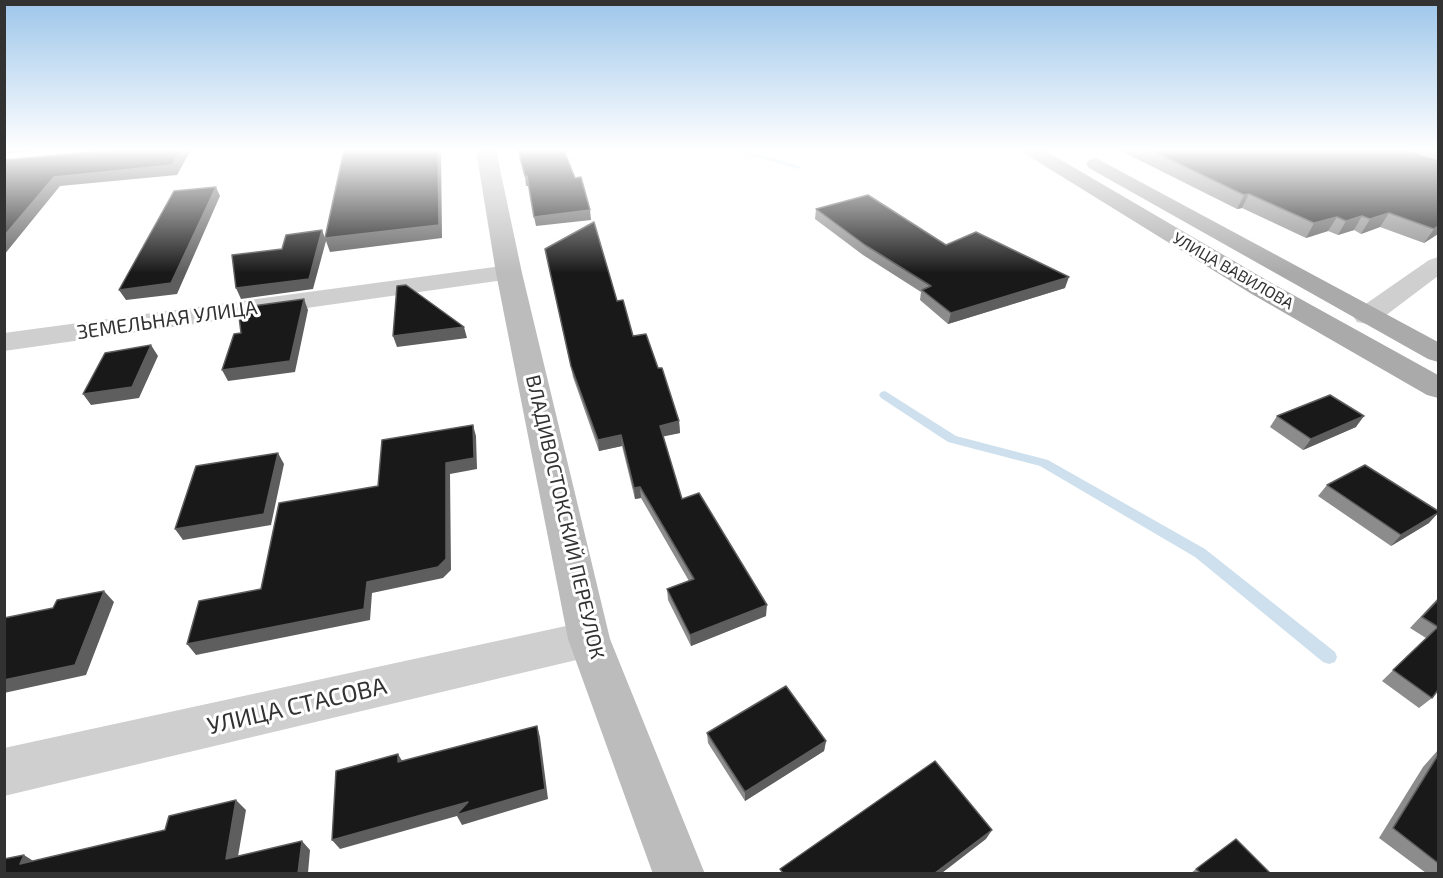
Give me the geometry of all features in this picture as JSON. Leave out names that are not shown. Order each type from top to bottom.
[{"type":"main road","name":"УЛИЦА ВАВИЛОВА","points":[[1098,191],[1259,287],[1438,388]]},
{"type":"main road","name":"УЛИЦА ВАВИЛОВА","points":[[1144,191],[1366,316],[1438,353]]},
{"type":"street","name":"ВЛАДИВОСТОКСКИЙ ПЕРЕУЛОК","points":[[494,191],[509,273],[589,639],[679,873]]},
{"type":"street","points":[[1366,316],[1438,265]]},
{"type":"street","name":"ЗЕМЕЛЬНАЯ УЛИЦА","points":[[4,342],[509,273]]},
{"type":"street","name":"УЛИЦА СТАСОВА","points":[[4,772],[589,639]]},
{"type":"building","points":[[4,191],[42,191],[4,236]]},
{"type":"building","points":[[174,191],[214,191],[171,283],[119,290]]},
{"type":"building","points":[[335,191],[439,191],[439,225],[325,238]]},
{"type":"building","points":[[530,191],[585,191],[590,210],[534,217]]},
{"type":"building","points":[[1236,191],[1438,191],[1438,226],[1434,229],[1389,213],[1370,219],[1362,216],[1346,221],[1337,217],[1314,223],[1249,194],[1244,195]]},
{"type":"building","points":[[868,195],[946,245],[976,232],[1069,277],[951,313],[922,290],[931,286],[865,245],[816,209]]},
{"type":"building","points":[[594,222],[617,301],[623,300],[633,336],[646,334],[658,368],[662,368],[679,421],[660,426],[682,499],[699,493],[767,605],[690,635],[667,589],[694,579],[640,487],[634,488],[621,435],[598,440],[571,366],[545,249]]},
{"type":"building","points":[[322,230],[309,279],[236,288],[232,255],[282,249],[286,235]]},
{"type":"building","points":[[406,285],[464,327],[393,336],[397,286]]},
{"type":"building","points":[[304,299],[290,361],[222,370],[234,334],[241,333],[238,308]]},
{"type":"building","points":[[151,345],[132,387],[83,394],[105,353]]},
{"type":"building","points":[[1330,395],[1364,416],[1311,439],[1277,416]]},
{"type":"building","points":[[473,425],[474,458],[446,463],[446,559],[438,567],[367,582],[364,609],[187,644],[199,601],[261,589],[279,503],[378,486],[382,440]]},
{"type":"building","points":[[278,453],[264,514],[175,529],[196,466]]},
{"type":"building","points":[[1365,465],[1438,513],[1401,535],[1327,485]]},
{"type":"building","points":[[104,591],[75,665],[4,680],[4,618],[53,608],[57,600]]},
{"type":"building","points":[[1438,600],[1438,627],[1422,617]]},
{"type":"building","points":[[1438,627],[1438,690],[1432,698],[1393,670]]},
{"type":"building","points":[[786,686],[826,741],[745,792],[707,733]]},
{"type":"building","points":[[537,726],[545,789],[456,815],[468,802],[332,840],[336,771],[398,754],[398,762]]},
{"type":"building","points":[[1438,755],[1438,863],[1393,828]]},
{"type":"building","points":[[935,761],[992,830],[935,873],[783,873],[780,869]]},
{"type":"building","points":[[236,800],[226,859],[302,841],[298,873],[4,873],[4,859],[24,855],[20,864],[165,830],[169,816]]},
{"type":"building","points":[[1236,839],[1270,873],[1200,873],[1196,869]]},
{"type":"waterway","points":[[885,395],[952,439],[1044,463],[1200,553],[1329,657]]}]
